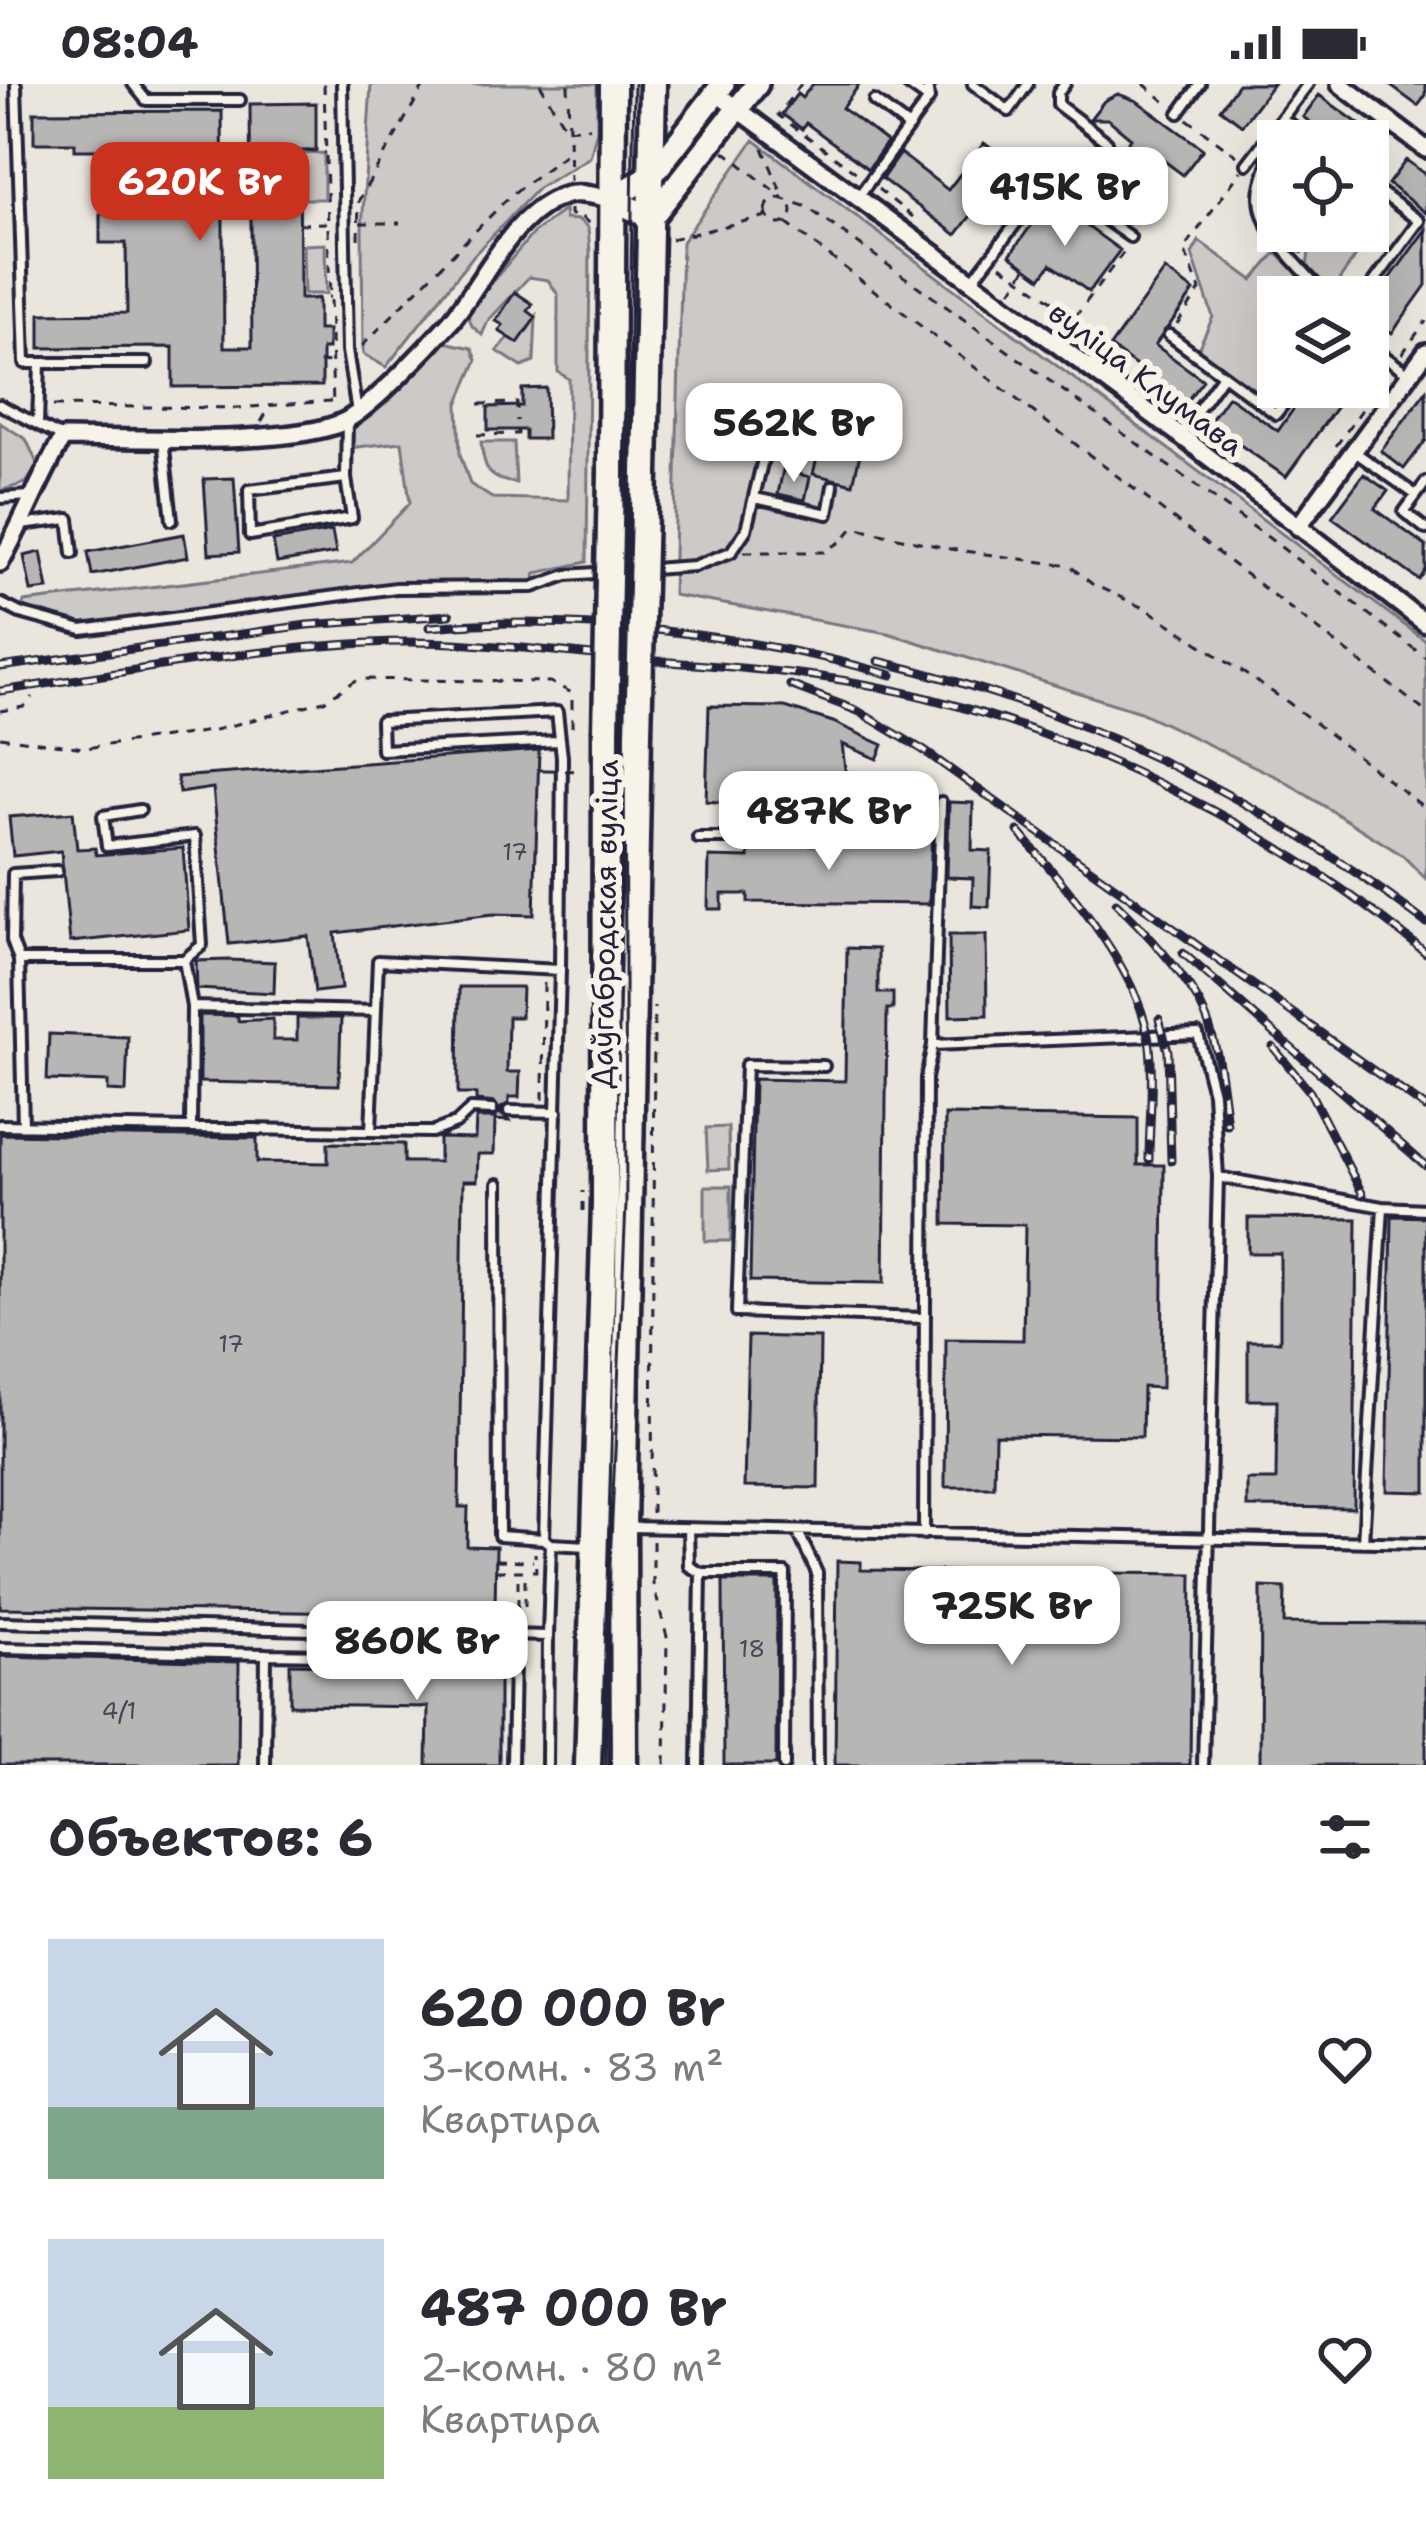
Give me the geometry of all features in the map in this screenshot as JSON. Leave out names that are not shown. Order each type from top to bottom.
[{"type":"main road","name":"Даўгабродская вуліца","points":[[588,1765],[605,1204],[613,84]]},
{"type":"main road","name":"Даўгабродская вуліца","points":[[623,1765],[623,1527],[653,84]]},
{"type":"main road","points":[[612,199],[652,218],[757,84]]},
{"type":"main road","points":[[612,199],[654,172],[720,88]]},
{"type":"street","points":[[1348,87],[1426,149]]},
{"type":"street","name":"вуліца Клумава","points":[[720,88],[737,109],[1180,435],[1426,624]]},
{"type":"street","points":[[0,563],[63,438],[254,436],[346,419],[450,322],[488,268],[534,216],[570,194],[612,199]]},
{"type":"street","points":[[1291,522],[1353,452],[1403,369],[1426,352]]},
{"type":"lane","points":[[0,91],[16,84],[26,363],[147,363]]},
{"type":"lane","points":[[133,84],[146,100],[240,100]]},
{"type":"lane","points":[[342,84],[346,478],[352,518],[250,535],[249,490],[346,478]]},
{"type":"lane","points":[[907,84],[929,100]]},
{"type":"lane","points":[[858,197],[929,100],[927,84]]},
{"type":"lane","points":[[973,84],[1009,111],[1028,84]]},
{"type":"lane","points":[[1065,84],[1058,93],[1058,104],[1107,142]]},
{"type":"lane","points":[[1179,113],[1200,84]]},
{"type":"lane","points":[[1247,164],[1308,84]]},
{"type":"lane","points":[[874,101],[909,127]]},
{"type":"lane","points":[[1282,118],[1261,185],[1261,208],[1280,245],[1308,276]]},
{"type":"lane","points":[[971,283],[1048,180],[1130,236]]},
{"type":"lane","points":[[1378,276],[1419,221],[1389,199]]},
{"type":"lane","points":[[1169,335],[1257,400]]},
{"type":"lane","points":[[1389,359],[1403,369]]},
{"type":"lane","points":[[38,424],[40,363]]},
{"type":"lane","points":[[1180,435],[1223,375]]},
{"type":"lane","points":[[0,405],[63,438]]},
{"type":"lane","points":[[0,602],[20,613],[82,630],[396,588],[533,587],[567,575],[679,569],[730,552],[746,530],[770,434]]},
{"type":"lane","points":[[163,437],[172,520]]},
{"type":"lane","points":[[1353,452],[1416,496]]},
{"type":"lane","points":[[1426,482],[1404,512],[1426,529]]},
{"type":"lane","points":[[755,498],[827,514],[833,486]]},
{"type":"lane","points":[[0,497],[30,496]]},
{"type":"lane","points":[[12,534],[69,519],[73,553]]},
{"type":"lane","points":[[547,1765],[560,970],[562,757],[557,712],[382,721],[382,749],[558,741]]},
{"type":"lane","points":[[924,1534],[926,1078],[934,1045],[941,802]]},
{"type":"lane","points":[[19,960],[184,960],[202,945],[195,836],[107,846],[103,816],[140,810]]},
{"type":"lane","points":[[698,838],[879,838]]},
{"type":"lane","points":[[23,1126],[19,960],[12,941],[13,874],[57,871]]},
{"type":"lane","points":[[184,960],[192,1007],[191,1128]]},
{"type":"lane","points":[[371,1131],[378,961],[560,970]]},
{"type":"lane","points":[[192,1007],[376,1011]]},
{"type":"lane","points":[[934,1045],[1198,1034],[1214,1093],[1217,1177],[1203,1765]]},
{"type":"lane","points":[[824,1066],[746,1065],[737,1312],[925,1318]]},
{"type":"lane","points":[[0,1125],[432,1132],[456,1123],[471,1109],[491,1110]]},
{"type":"lane","points":[[509,1111],[557,1112]]},
{"type":"lane","points":[[1217,1177],[1383,1207],[1426,1209]]},
{"type":"lane","points":[[498,1184],[499,1536],[595,1547]]},
{"type":"lane","points":[[1363,1542],[1383,1207]]},
{"type":"lane","points":[[623,1527],[1426,1543]]},
{"type":"lane","points":[[688,1529],[689,1566],[700,1573],[785,1573],[784,1765]]},
{"type":"lane","points":[[798,1532],[817,1573],[818,1765]]},
{"type":"lane","points":[[698,1765],[700,1573]]},
{"type":"lane","points":[[0,1622],[548,1636]]},
{"type":"lane","points":[[0,1648],[514,1658],[512,1765]]},
{"type":"lane","points":[[265,1765],[266,1654]]},
{"type":"path","points":[[324,84],[333,401],[346,419]]},
{"type":"path","points":[[400,223],[358,223],[359,200],[425,84]]},
{"type":"path","points":[[540,84],[566,129]]},
{"type":"path","points":[[347,351],[366,344],[511,195],[569,151],[568,84]]},
{"type":"path","points":[[778,115],[801,84]]},
{"type":"path","points":[[1144,84],[1247,164],[1184,249],[1200,290],[1169,335]]},
{"type":"path","points":[[760,140],[793,212],[786,223]]},
{"type":"path","points":[[723,150],[784,199],[807,207],[1269,538],[1426,658]]},
{"type":"path","points":[[306,151],[327,153]]},
{"type":"path","points":[[784,199],[769,203],[767,216],[773,223],[786,223],[1426,712]]},
{"type":"path","points":[[669,240],[767,216]]},
{"type":"path","points":[[299,224],[329,223]]},
{"type":"path","points":[[990,257],[1075,317],[1126,249]]},
{"type":"path","points":[[1300,267],[1302,252]]},
{"type":"path","points":[[1010,292],[1027,267]]},
{"type":"path","points":[[310,299],[332,297]]},
{"type":"path","points":[[1332,452],[1403,369],[1426,321]]},
{"type":"path","points":[[319,362],[332,363]]},
{"type":"path","points":[[39,406],[237,408],[333,401]]},
{"type":"path","points":[[254,436],[272,403]]},
{"type":"path","points":[[479,404],[517,403],[517,410]]},
{"type":"path","points":[[477,434],[518,434],[517,418]]},
{"type":"path","points":[[1269,538],[1291,522]]},
{"type":"path","points":[[730,552],[824,552],[854,527],[950,549],[1070,566],[1092,584],[1150,611],[1270,690],[1426,809]]},
{"type":"path","points":[[0,737],[85,748],[212,731],[324,701],[358,679],[401,678],[550,682],[572,692],[575,730]]},
{"type":"path","points":[[0,711],[24,707],[33,697]]},
{"type":"path","points":[[538,770],[583,771]]},
{"type":"path","points":[[654,993],[652,1584],[667,1637],[665,1765]]},
{"type":"path","points":[[496,1560],[535,1561]]},
{"type":"path","points":[[496,1571],[536,1571]]},
{"type":"path","points":[[518,1571],[518,1607]]},
{"type":"path","points":[[525,1571],[525,1606]]},
{"type":"shaded area","points":[[371,84],[597,84],[597,130],[590,157],[538,188],[473,256],[386,367],[363,354],[362,229]]},
{"type":"shaded area","points":[[754,140],[1426,641],[1426,879],[1402,855],[1281,779],[1140,712],[888,633],[673,595],[682,242]]},
{"type":"shaded area","points":[[324,153],[324,199],[303,199],[302,154]]},
{"type":"shaded area","points":[[564,210],[565,219],[579,220],[588,228],[590,251],[587,562],[536,573],[533,587],[396,588],[82,630],[20,613],[24,602],[352,563],[410,503],[402,442],[348,448],[347,430],[391,398],[434,347],[445,342],[472,348],[477,360],[458,404],[460,454],[470,484],[492,498],[568,500],[569,379],[558,372],[558,295],[548,280],[529,277],[488,321],[482,335],[467,312],[534,232]]},
{"type":"shaded area","points":[[1199,241],[1253,280],[1276,253],[1300,276],[1257,276],[1257,394],[1198,349],[1213,317],[1192,254]]},
{"type":"shaded area","points":[[325,244],[326,294],[304,294],[303,245]]},
{"type":"shaded area","points":[[1309,252],[1359,252],[1342,276],[1317,276],[1307,266]]},
{"type":"shaded area","points":[[536,317],[534,362],[522,367],[497,351],[509,337],[518,343]]},
{"type":"shaded area","points":[[0,423],[26,439],[38,465],[26,483],[0,491]]},
{"type":"shaded area","points":[[481,442],[514,442],[516,483],[489,472]]},
{"type":"shaded area","points":[[728,1127],[729,1169],[708,1170],[706,1128]]},
{"type":"shaded area","points":[[705,1186],[731,1186],[731,1241],[705,1241]]},
{"type":"building","points":[[813,84],[860,84],[842,108],[887,142],[868,169],[806,123],[802,129],[782,114],[797,94],[802,98]]},
{"type":"building","points":[[1238,84],[1273,84],[1242,125],[1220,109]]},
{"type":"building","points":[[1388,84],[1426,84],[1426,95],[1418,106]]},
{"type":"building","points":[[1118,94],[1137,101],[1203,149],[1183,175],[1151,151],[1139,170],[1122,172],[1118,155],[1131,138],[1108,119],[1090,119],[1104,101]]},
{"type":"building","points":[[1319,95],[1354,120],[1307,120],[1303,117]]},
{"type":"building","points":[[316,103],[316,151],[299,151],[300,299],[318,299],[318,330],[328,330],[328,349],[322,349],[322,386],[173,387],[173,347],[40,348],[40,314],[127,313],[126,243],[100,243],[100,214],[123,213],[123,150],[75,150],[75,143],[34,143],[34,112],[222,111],[224,347],[252,347],[250,104]]},
{"type":"building","points":[[984,143],[1011,164],[956,235],[882,179],[900,153],[948,190]]},
{"type":"building","points":[[1406,160],[1426,175],[1426,213],[1389,185]]},
{"type":"building","points":[[1042,210],[1058,222],[1066,211],[1120,250],[1089,292],[1051,264],[1041,278],[1010,255]]},
{"type":"building","points":[[1426,229],[1426,285],[1392,333],[1389,280]]},
{"type":"building","points":[[1165,270],[1194,291],[1155,345],[1203,380],[1186,402],[1110,347]]},
{"type":"building","points":[[515,292],[533,304],[528,311],[536,317],[518,343],[499,331],[503,325],[496,321]]},
{"type":"building","points":[[546,388],[547,439],[525,439],[525,430],[488,430],[488,407],[522,406],[522,389]]},
{"type":"building","points":[[1426,391],[1426,440],[1404,469],[1381,451]]},
{"type":"building","points":[[1228,396],[1278,431],[1294,408],[1336,408],[1286,477],[1209,423]]},
{"type":"building","points":[[820,445],[860,454],[853,484],[813,474]]},
{"type":"building","points":[[783,470],[810,477],[805,500],[778,494]]},
{"type":"building","points":[[1364,474],[1388,491],[1375,509],[1426,546],[1426,570],[1419,580],[1332,517]]},
{"type":"building","points":[[234,478],[239,552],[209,554],[204,479]]},
{"type":"building","points":[[332,531],[336,553],[277,563],[273,541]]},
{"type":"building","points":[[184,534],[188,557],[92,575],[88,552]]},
{"type":"building","points":[[41,552],[48,589],[31,591],[24,556]]},
{"type":"building","points":[[709,706],[785,707],[833,722],[883,745],[877,759],[842,744],[846,777],[910,777],[909,793],[752,793],[754,805],[706,801]]},
{"type":"building","points":[[539,750],[534,915],[493,914],[335,933],[341,989],[315,992],[308,936],[229,944],[213,788],[179,793],[177,777]]},
{"type":"building","points":[[949,802],[973,803],[972,850],[991,851],[989,907],[972,906],[973,878],[947,877]]},
{"type":"building","points":[[73,812],[77,849],[95,848],[96,855],[183,848],[189,930],[70,942],[61,851],[13,856],[9,817]]},
{"type":"building","points":[[900,829],[932,829],[929,904],[748,902],[748,894],[722,894],[722,909],[708,909],[709,857],[749,858],[749,846],[900,843]]},
{"type":"building","points":[[949,935],[986,935],[987,1015],[950,1016]]},
{"type":"building","points":[[847,948],[878,949],[878,993],[893,993],[893,1009],[887,1009],[884,1283],[750,1281],[754,1079],[845,1081]]},
{"type":"building","points":[[196,961],[275,962],[274,993],[197,989]]},
{"type":"building","points":[[459,987],[522,987],[521,1017],[508,1017],[507,1072],[520,1072],[519,1097],[509,1097],[501,1108],[509,1121],[495,1120],[494,1154],[478,1154],[477,1181],[463,1181],[459,1507],[468,1507],[467,1546],[496,1547],[495,1610],[467,1610],[467,1625],[435,1625],[435,1614],[0,1608],[0,1134],[257,1138],[257,1162],[328,1163],[328,1143],[404,1144],[404,1162],[439,1162],[439,1138],[475,1139],[476,1118],[495,1118],[500,1112],[495,1103],[476,1101],[476,1094],[458,1094]]},
{"type":"building","points":[[200,1015],[238,1016],[238,1021],[273,1019],[273,1040],[297,1040],[297,1018],[341,1018],[339,1085],[200,1082]]},
{"type":"building","points":[[49,1034],[128,1037],[126,1092],[108,1091],[108,1082],[47,1080]]},
{"type":"building","points":[[945,1115],[1138,1118],[1138,1165],[1164,1165],[1162,1388],[1143,1387],[1142,1437],[995,1435],[994,1487],[945,1487],[946,1339],[1023,1340],[1025,1225],[944,1224]]},
{"type":"building","points":[[1392,1216],[1426,1217],[1426,1492],[1387,1491]]},
{"type":"building","points":[[1248,1218],[1357,1219],[1354,1508],[1247,1507],[1247,1480],[1276,1480],[1277,1400],[1248,1400],[1248,1341],[1280,1341],[1280,1253],[1248,1253]]},
{"type":"building","points":[[748,1336],[820,1338],[818,1488],[744,1487]]},
{"type":"building","points":[[837,1561],[861,1562],[861,1570],[1192,1574],[1190,1765],[835,1765]]},
{"type":"building","points":[[723,1581],[777,1581],[776,1765],[724,1765]]},
{"type":"building","points":[[1261,1587],[1285,1588],[1284,1623],[1426,1624],[1426,1765],[1260,1765]]},
{"type":"building","points":[[0,1656],[239,1662],[238,1765],[0,1765]]},
{"type":"building","points":[[290,1664],[499,1669],[499,1765],[427,1765],[428,1707],[290,1705]]},
{"type":"tram line","points":[[606,1765],[626,1205],[624,733],[634,84]]},
{"type":"railway","points":[[0,667],[307,625],[450,615]]},
{"type":"railway","points":[[429,627],[546,623],[663,631],[779,648],[892,675]]},
{"type":"railway","points":[[0,691],[230,656],[400,642],[492,646],[821,677],[982,713],[1142,775],[1293,857],[1426,953]]},
{"type":"railway","points":[[878,661],[1024,704],[1166,763],[1300,836],[1426,923]]},
{"type":"railway","points":[[790,685],[858,711],[923,750],[1426,1108]]},
{"type":"railway","points":[[1018,831],[1099,932],[1144,1018],[1150,1047],[1149,1160]]},
{"type":"railway","points":[[1116,903],[1169,959],[1203,1011],[1218,1059],[1227,1125]]},
{"type":"railway","points":[[1183,953],[1426,1166]]},
{"type":"railway","points":[[1159,1019],[1168,1051],[1171,1161]]},
{"type":"railway","points":[[1273,1047],[1310,1092],[1363,1195]]}]
